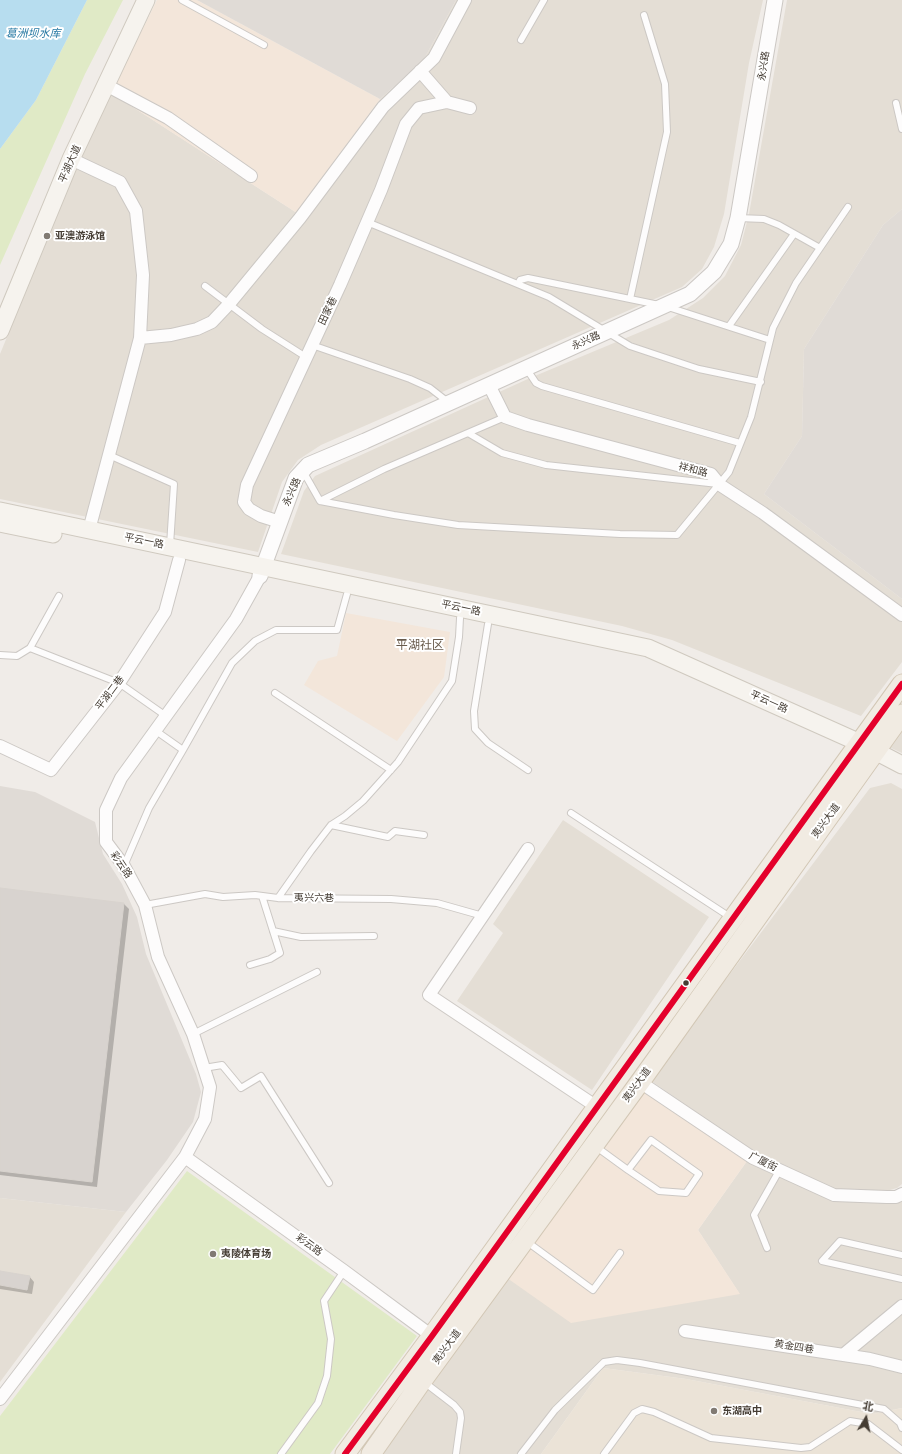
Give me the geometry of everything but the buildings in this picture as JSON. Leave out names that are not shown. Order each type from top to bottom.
[{"type":"main road","name":"平湖大道","points":[[0,309],[63,158],[135,0]]},
{"type":"main road","name":"平湖大道","points":[[0,332],[71,159],[146,0]]},
{"type":"main road","name":"平云一路","points":[[0,511],[89,530],[174,553]]},
{"type":"main road","name":"平云一路","points":[[0,523],[174,553],[262,572],[648,648],[865,751],[902,776]]},
{"type":"main road","name":"平云一路","points":[[262,572],[347,594],[643,656],[865,751],[902,765]]},
{"type":"main road","name":"夷兴大道","points":[[371,1454],[422,1380],[640,1082],[865,751],[902,684]]},
{"type":"main road","name":"夷兴大道","points":[[345,1454],[432,1336],[732,919],[865,751],[902,714]]},
{"type":"street","points":[[140,338],[171,335],[197,330],[212,322],[300,218],[383,106],[434,58],[466,0]]},
{"type":"street","name":"永兴路","points":[[262,572],[296,478],[308,465],[450,403],[690,294],[714,272],[731,244],[738,218],[775,0]]},
{"type":"street","points":[[420,71],[447,102]]},
{"type":"street","points":[[106,85],[168,118],[251,176]]},
{"type":"street","name":"田家巷","points":[[280,522],[261,516],[249,509],[244,502],[247,485],[367,222],[406,124],[419,108],[447,102],[470,108]]},
{"type":"street","points":[[71,159],[120,182],[136,212],[143,275],[140,338],[89,530]]},
{"type":"street","points":[[489,385],[505,417]]},
{"type":"street","name":"祥和路","points":[[505,417],[528,425],[712,474],[720,485],[763,513],[902,615]]},
{"type":"street","name":"平湖二巷","points":[[0,746],[51,770],[119,683],[165,612],[174,553]]},
{"type":"street","name":"彩云路","points":[[0,1399],[184,1157],[206,1119],[210,1086],[193,1034],[158,957],[145,905],[124,866],[106,842],[106,810],[121,778],[236,619],[262,572]]},
{"type":"street","points":[[528,849],[429,995],[597,1107]]},
{"type":"street","name":"广厦街","points":[[640,1082],[753,1158],[834,1195],[896,1197],[902,1194]]},
{"type":"street","name":"彩云路","points":[[184,1157],[344,1271],[432,1336]]},
{"type":"street","points":[[843,1355],[902,1306]]},
{"type":"street","name":"黄金四巷","points":[[685,1331],[870,1359],[902,1367]]},
{"type":"lane","points":[[182,0],[264,45]]},
{"type":"lane","points":[[521,40],[544,0]]},
{"type":"lane","points":[[630,298],[667,132],[665,84],[644,15]]},
{"type":"lane","points":[[896,103],[902,129]]},
{"type":"lane","points":[[303,471],[320,501],[364,510],[458,525],[620,534],[677,535],[730,472],[751,417],[761,382],[773,328],[796,283],[848,207]]},
{"type":"lane","points":[[738,218],[764,219],[779,225],[820,248]]},
{"type":"lane","points":[[367,222],[549,297],[630,346],[699,369],[761,382]]},
{"type":"lane","points":[[728,326],[794,234]]},
{"type":"lane","points":[[518,284],[520,280],[528,278],[630,298],[664,306],[770,340]]},
{"type":"lane","points":[[204,286],[262,329],[306,357]]},
{"type":"lane","points":[[312,345],[410,379],[430,388],[450,403]]},
{"type":"lane","points":[[526,368],[536,383],[542,386],[740,443]]},
{"type":"lane","points":[[320,501],[384,469],[505,417]]},
{"type":"lane","points":[[468,432],[502,453],[546,465],[720,485]]},
{"type":"lane","points":[[109,455],[174,484],[174,553]]},
{"type":"lane","points":[[124,866],[149,808],[232,663],[255,640],[276,630],[337,630],[347,594]]},
{"type":"lane","points":[[0,655],[17,656],[30,648],[59,596]]},
{"type":"lane","points":[[278,898],[310,851],[331,825],[363,801],[398,762],[452,681],[459,637],[460,618]]},
{"type":"lane","points":[[488,624],[474,711],[475,729],[488,743],[528,770]]},
{"type":"lane","points":[[30,648],[119,683],[166,716]]},
{"type":"lane","points":[[275,693],[391,770]]},
{"type":"lane","points":[[156,731],[183,750]]},
{"type":"lane","points":[[571,813],[732,919]]},
{"type":"lane","points":[[331,825],[388,837],[395,831],[424,835]]},
{"type":"lane","name":"夷兴六巷","points":[[145,905],[205,894],[223,897],[255,895],[278,898],[391,899],[437,903],[482,916]]},
{"type":"lane","points":[[250,965],[270,959],[280,953],[262,896]]},
{"type":"lane","points":[[273,931],[301,937],[374,936]]},
{"type":"lane","points":[[193,1034],[317,972]]},
{"type":"lane","points":[[204,1068],[222,1065],[241,1088],[261,1076],[329,1183]]},
{"type":"lane","points":[[593,1145],[628,1170],[660,1191],[686,1192],[699,1174],[651,1140],[628,1170]]},
{"type":"lane","points":[[768,1248],[754,1215],[779,1171]]},
{"type":"lane","points":[[525,1240],[593,1290],[620,1253]]},
{"type":"lane","points":[[902,1255],[840,1241],[822,1261],[902,1279]]},
{"type":"lane","points":[[281,1454],[318,1403],[327,1376],[331,1340],[324,1301],[344,1271]]},
{"type":"lane","points":[[521,1454],[555,1410],[604,1362],[617,1360],[640,1363],[884,1409],[900,1423],[902,1428]]},
{"type":"lane","points":[[422,1380],[454,1405],[460,1412],[461,1418],[456,1454]]},
{"type":"lane","points":[[604,1454],[634,1413],[642,1410],[654,1412],[711,1438],[801,1448],[810,1447],[850,1421],[868,1424],[902,1450]]},
{"type":"shaded area","points":[[157,0],[197,0],[380,99],[297,213],[111,93]]},
{"type":"shaded area","points":[[197,0],[456,0],[423,61],[380,99]]},
{"type":"shaded area","points":[[456,0],[763,0],[749,63],[724,214],[714,247],[702,269],[682,287],[321,445],[298,460],[282,482],[258,552],[0,499],[0,354],[82,155],[111,93],[297,213],[380,99],[423,61]]},
{"type":"shaded area","points":[[787,0],[902,0],[902,209],[883,225],[804,349],[802,436],[764,494],[902,599],[902,662],[861,716],[672,640],[622,626],[281,554],[304,491],[315,476],[530,378],[669,320],[703,298],[725,276],[741,245],[749,214]]},
{"type":"shaded area","points":[[902,209],[902,599],[764,494],[802,436],[804,349],[883,225]]},
{"type":"shaded area","name":"平湖社区","points":[[346,613],[450,632],[444,677],[397,741],[304,685],[318,661],[337,656]]},
{"type":"shaded area","points":[[902,731],[902,753],[889,747]]},
{"type":"shaded area","points":[[891,783],[902,789],[902,1184],[897,1188],[883,1192],[833,1189],[756,1154],[650,1080],[870,788]]},
{"type":"shaded area","points":[[0,786],[35,792],[95,822],[103,854],[122,884],[137,917],[146,954],[196,1074],[201,1092],[193,1122],[167,1160],[126,1212],[0,1198]]},
{"type":"shaded area","points":[[563,820],[709,917],[592,1090],[457,1001],[503,933],[493,924]]},
{"type":"shaded area","points":[[644,1092],[747,1161],[698,1230],[740,1294],[571,1323],[507,1278]]},
{"type":"shaded area","points":[[747,1161],[772,1174],[836,1201],[899,1203],[902,1201],[902,1408],[872,1414],[686,1379],[603,1368],[541,1454],[383,1454],[507,1278],[739,1293],[698,1230]]},
{"type":"shaded area","points":[[0,1198],[126,1212],[0,1382]]},
{"type":"shaded area","name":"东湖高中","points":[[603,1368],[686,1379],[872,1414],[902,1408],[902,1454],[541,1454]]},
{"type":"green space","points":[[87,0],[123,0],[85,74],[0,265],[0,149],[36,100]]},
{"type":"green space","name":"夷陵体育场","points":[[187,1171],[417,1336],[330,1454],[0,1454],[0,1416]]},
{"type":"water","name":"葛洲坝水库","points":[[0,0],[87,0],[36,100],[0,149]]},
{"type":"transit line","points":[[345,1454],[432,1336],[902,684]]},
{"type":"place","name":"亚澳游泳馆","points":[[47,236]]},
{"type":"place","name":"夷陵体育场","points":[[213,1254]]},
{"type":"place","name":"东湖高中","points":[[714,1411]]},
{"type":"district","name":"平湖社区","points":[[420,646]]}]
